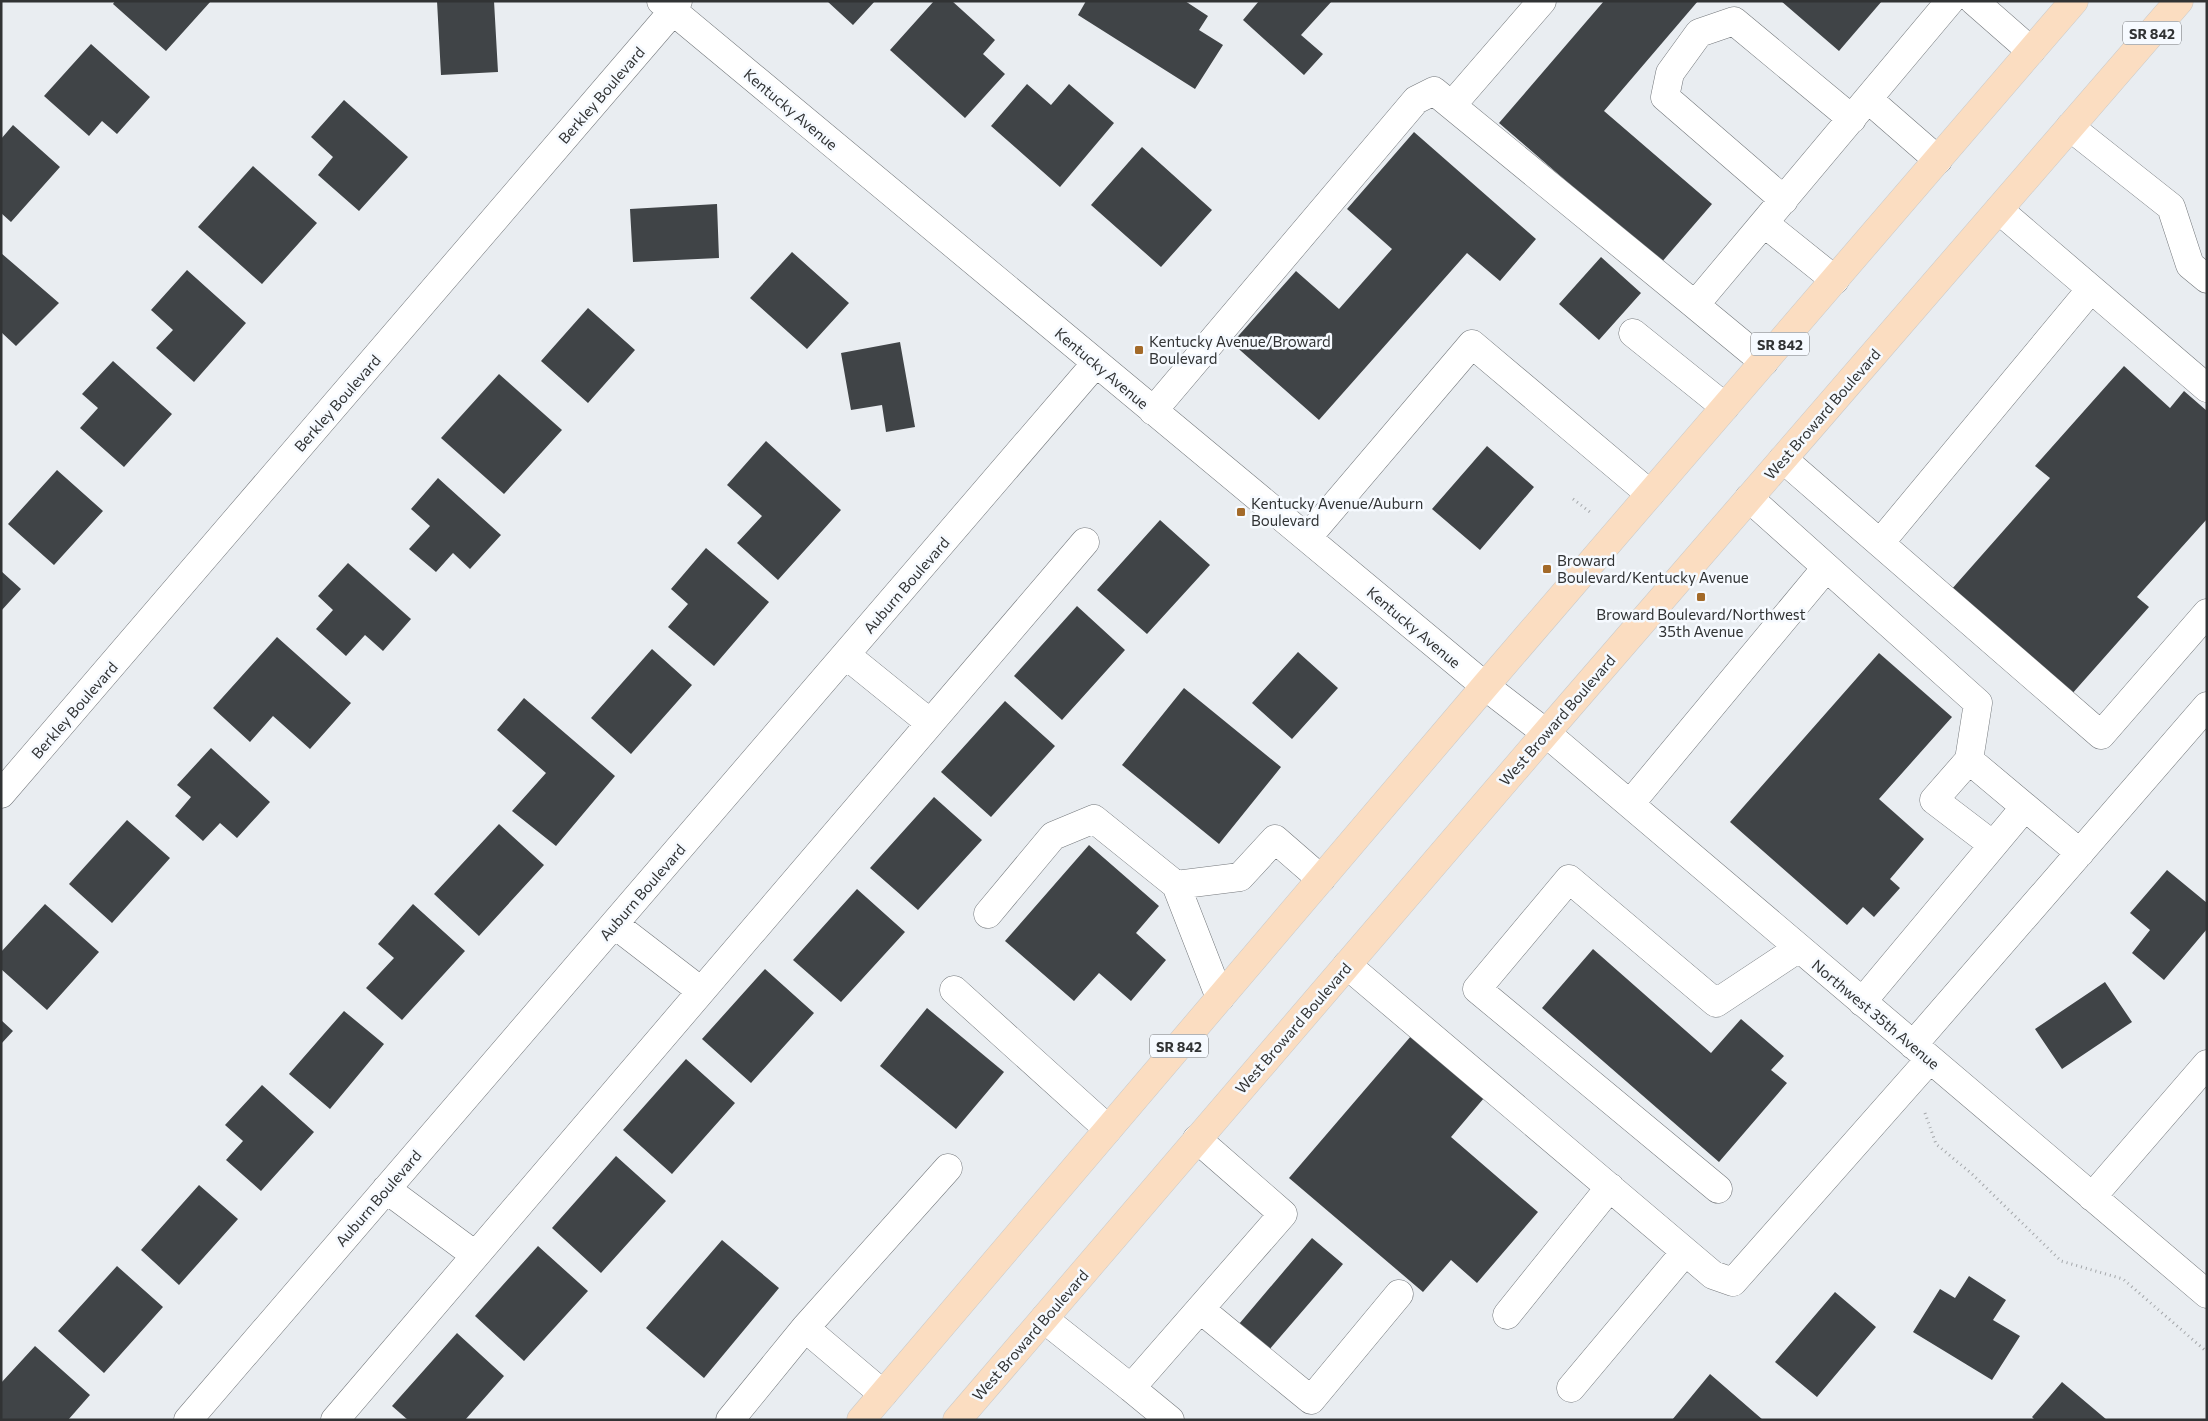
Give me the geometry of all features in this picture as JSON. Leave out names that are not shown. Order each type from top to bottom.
[{"type":"main road","name":"SR 842","points":[[861,1420],[1485,686],[2074,1]]},
{"type":"main road","name":"West Broward Boulevard","points":[[957,1420],[1748,498],[1784,459],[2179,1]]},
{"type":"street","points":[[1452,105],[1542,1]]},
{"type":"street","points":[[1695,305],[1950,1]]},
{"type":"street","points":[[1974,1],[2031,50]]},
{"type":"street","name":"Kentucky Avenue","points":[[671,4],[1153,411],[1485,686],[1546,733]]},
{"type":"street","name":"Berkley Boulevard","points":[[1,794],[671,4]]},
{"type":"street","points":[[1784,200],[1665,97],[1670,73],[1699,33],[1734,21],[1860,109],[1938,160]]},
{"type":"street","points":[[1153,411],[1416,100],[1434,91],[1764,362]]},
{"type":"street","points":[[2070,127],[2171,207],[2190,265],[2207,279]]},
{"type":"street","points":[[1999,210],[2207,388]]},
{"type":"street","points":[[1764,223],[1835,280]]},
{"type":"street","points":[[1880,543],[2091,289]]},
{"type":"street","points":[[1633,333],[1725,407]]},
{"type":"street","points":[[1307,538],[1472,344],[1650,494]]},
{"type":"street","name":"Auburn Boulevard","points":[[188,1420],[1096,363]]},
{"type":"street","points":[[1784,459],[2101,735],[2207,613]]},
{"type":"street","points":[[1748,498],[1978,702],[1969,760],[1934,800],[1992,845]]},
{"type":"street","points":[[335,1420],[1085,542]]},
{"type":"street","points":[[1630,804],[1826,568]]},
{"type":"street","points":[[846,655],[930,722]]},
{"type":"street","points":[[1348,964],[1713,1275],[1733,1282],[2080,854],[2207,706]]},
{"type":"street","name":"Northwest 35th Avenue","points":[[1546,733],[2207,1294]]},
{"type":"street","points":[[1969,760],[2080,854]]},
{"type":"street","points":[[1862,1002],[2025,806]]},
{"type":"street","points":[[988,914],[1053,836],[1094,819],[1176,885],[1220,998]]},
{"type":"street","points":[[1176,885],[1240,877],[1275,839],[1321,879]]},
{"type":"street","points":[[1718,1189],[1477,989],[1569,879],[1716,1003],[1799,948]]},
{"type":"street","points":[[614,924],[701,991]]},
{"type":"street","points":[[954,990],[1108,1129]]},
{"type":"street","points":[[2092,1197],[2207,1064]]},
{"type":"street","points":[[1131,1388],[1283,1214],[1198,1139]]},
{"type":"street","points":[[730,1420],[806,1328],[948,1168]]},
{"type":"street","points":[[1507,1315],[1610,1187]]},
{"type":"street","points":[[386,1189],[476,1255]]},
{"type":"street","points":[[1571,1388],[1686,1252]]},
{"type":"street","points":[[1200,1308],[1311,1400],[1399,1294]]},
{"type":"street","points":[[1044,1319],[1170,1420]]},
{"type":"street","points":[[806,1328],[883,1394]]},
{"type":"path","points":[[1573,499],[1593,514]]},
{"type":"path","points":[[1924,1110],[1936,1144],[1972,1174],[2061,1261],[2123,1279],[2207,1352]]},
{"type":"building","points":[[115,1],[211,1],[166,51],[113,4]]},
{"type":"building","points":[[437,1],[494,1],[498,72],[441,75]]},
{"type":"building","points":[[827,1],[875,1],[853,25]]},
{"type":"building","points":[[934,1],[952,1],[995,40],[983,54],[1005,74],[965,118],[890,50]]},
{"type":"building","points":[[1086,1],[1185,1],[1208,16],[1199,30],[1223,45],[1195,89],[1078,15]]},
{"type":"building","points":[[1259,1],[1332,1],[1301,35],[1323,54],[1304,75],[1243,20]]},
{"type":"building","points":[[1604,1],[1698,1],[1604,111],[1712,204],[1661,263],[1499,123]]},
{"type":"building","points":[[1781,1],[1882,1],[1839,51]]},
{"type":"building","points":[[91,44],[150,97],[117,134],[102,121],[89,136],[44,96]]},
{"type":"building","points":[[1027,84],[1051,105],[1069,84],[1114,123],[1060,187],[991,126]]},
{"type":"building","points":[[344,100],[408,157],[359,211],[318,175],[333,157],[311,137]]},
{"type":"building","points":[[13,125],[60,167],[11,222],[1,213],[1,139]]},
{"type":"building","points":[[1414,132],[1536,239],[1500,281],[1467,253],[1319,420],[1232,343],[1296,271],[1339,309],[1392,249],[1347,209]]},
{"type":"building","points":[[1142,147],[1212,210],[1161,267],[1091,205]]},
{"type":"building","points":[[253,166],[317,223],[262,284],[198,227]]},
{"type":"building","points":[[717,204],[719,258],[633,262],[630,209]]},
{"type":"building","points":[[792,252],[849,303],[807,349],[750,298]]},
{"type":"building","points":[[1,253],[59,303],[16,346],[1,332]]},
{"type":"building","points":[[1601,257],[1641,293],[1599,340],[1559,304]]},
{"type":"building","points":[[187,270],[246,323],[194,382],[156,348],[173,330],[151,310]]},
{"type":"building","points":[[588,308],[635,350],[588,403],[541,361]]},
{"type":"building","points":[[900,342],[915,427],[886,432],[882,405],[851,410],[841,353]]},
{"type":"building","points":[[113,361],[172,414],[124,467],[80,428],[98,408],[82,394]]},
{"type":"building","points":[[2124,366],[2170,408],[2184,391],[2207,411],[2207,519],[2137,597],[2149,607],[2071,695],[1951,590],[2050,478],[2035,466]]},
{"type":"building","points":[[499,374],[562,430],[504,494],[441,438]]},
{"type":"building","points":[[766,441],[841,510],[778,580],[737,543],[762,516],[727,485]]},
{"type":"building","points":[[1487,446],[1534,487],[1480,550],[1432,509]]},
{"type":"building","points":[[57,470],[103,511],[54,565],[8,524]]},
{"type":"building","points":[[438,478],[501,535],[470,569],[453,553],[436,572],[409,549],[430,526],[411,509]]},
{"type":"building","points":[[1160,520],[1210,565],[1147,634],[1097,590]]},
{"type":"building","points":[[706,548],[769,602],[714,666],[668,627],[688,604],[671,589]]},
{"type":"building","points":[[348,563],[411,619],[383,651],[365,635],[346,656],[316,629],[333,610],[318,596]]},
{"type":"building","points":[[1,571],[21,589],[1,611]]},
{"type":"building","points":[[1077,606],[1125,650],[1062,720],[1014,676]]},
{"type":"building","points":[[277,637],[351,703],[310,749],[273,716],[250,742],[213,708]]},
{"type":"building","points":[[652,649],[692,685],[631,754],[591,718]]},
{"type":"building","points":[[1298,652],[1338,688],[1292,739],[1252,703]]},
{"type":"building","points":[[1879,653],[1952,717],[1879,799],[1924,839],[1890,879],[1900,888],[1874,917],[1863,907],[1847,925],[1730,822]]},
{"type":"building","points":[[1184,688],[1281,767],[1219,844],[1122,765]]},
{"type":"building","points":[[524,698],[615,776],[556,846],[512,811],[546,773],[497,730]]},
{"type":"building","points":[[1005,701],[1055,746],[991,817],[941,772]]},
{"type":"building","points":[[211,748],[270,802],[237,838],[220,823],[203,841],[175,816],[191,797],[177,785]]},
{"type":"building","points":[[934,797],[982,840],[918,910],[870,868]]},
{"type":"building","points":[[127,820],[170,858],[112,923],[69,884]]},
{"type":"building","points":[[499,824],[544,865],[479,936],[434,894]]},
{"type":"building","points":[[1089,845],[1159,906],[1136,933],[1166,960],[1131,1001],[1099,973],[1074,1001],[1005,941]]},
{"type":"building","points":[[2167,870],[2207,903],[2207,929],[2164,980],[2132,953],[2150,930],[2130,913]]},
{"type":"building","points":[[857,889],[905,932],[841,1002],[793,960]]},
{"type":"building","points":[[45,904],[99,952],[47,1010],[1,969],[1,952]]},
{"type":"building","points":[[413,904],[465,951],[402,1020],[366,988],[394,958],[378,944]]},
{"type":"building","points":[[1593,949],[1711,1053],[1741,1019],[1784,1056],[1771,1070],[1787,1083],[1719,1162],[1542,1008]]},
{"type":"building","points":[[765,969],[814,1013],[751,1083],[702,1039]]},
{"type":"building","points":[[2105,982],[2132,1022],[2062,1069],[2035,1029]]},
{"type":"building","points":[[927,1008],[1004,1072],[956,1129],[880,1066]]},
{"type":"building","points":[[344,1011],[384,1044],[330,1109],[289,1074]]},
{"type":"building","points":[[1,1020],[13,1031],[1,1044]]},
{"type":"building","points":[[1411,1036],[1484,1098],[1451,1137],[1538,1212],[1477,1283],[1451,1260],[1423,1292],[1289,1178]]},
{"type":"building","points":[[686,1059],[735,1103],[672,1174],[623,1130]]},
{"type":"building","points":[[262,1085],[314,1132],[261,1191],[226,1160],[243,1141],[225,1125]]},
{"type":"building","points":[[616,1156],[666,1201],[601,1273],[552,1228]]},
{"type":"building","points":[[199,1185],[238,1219],[179,1285],[141,1250]]},
{"type":"building","points":[[1312,1238],[1343,1264],[1269,1350],[1239,1324]]},
{"type":"building","points":[[722,1240],[779,1288],[704,1378],[646,1328]]},
{"type":"building","points":[[538,1246],[588,1291],[524,1361],[475,1316]]},
{"type":"building","points":[[117,1266],[163,1307],[104,1373],[58,1331]]},
{"type":"building","points":[[1969,1276],[2006,1300],[1993,1320],[2020,1336],[1992,1380],[1913,1332],[1940,1289],[1955,1298]]},
{"type":"building","points":[[1835,1292],[1876,1327],[1817,1397],[1775,1362]]},
{"type":"building","points":[[457,1333],[504,1376],[465,1420],[408,1420],[392,1406]]},
{"type":"building","points":[[35,1346],[90,1395],[68,1420],[1,1420],[1,1383]]},
{"type":"building","points":[[1710,1374],[1763,1420],[1672,1420]]},
{"type":"building","points":[[2062,1382],[2107,1420],[2035,1420],[2032,1417]]},
{"type":"place","name":"Kentucky Avenue/Broward Boulevard","points":[[1139,350]]},
{"type":"place","name":"Kentucky Avenue/Auburn Boulevard","points":[[1241,512]]},
{"type":"place","name":"Broward Boulevard/Kentucky Avenue","points":[[1547,569]]},
{"type":"place","name":"Broward Boulevard/Northwest 35th Avenue","points":[[1701,597]]}]
